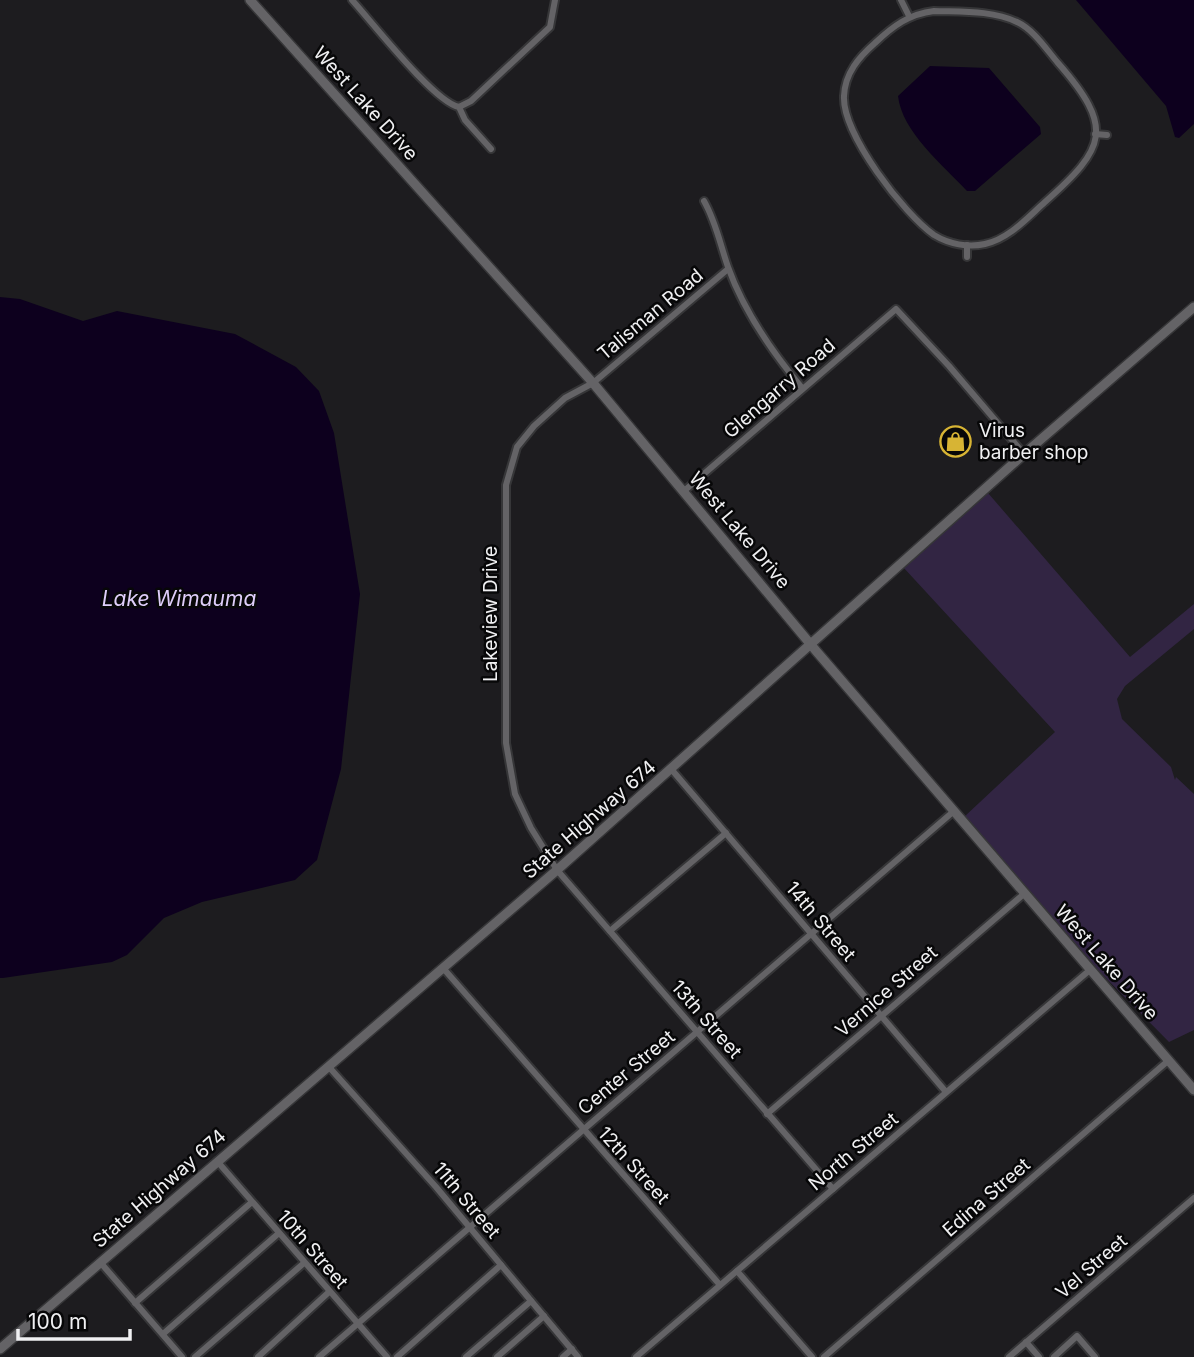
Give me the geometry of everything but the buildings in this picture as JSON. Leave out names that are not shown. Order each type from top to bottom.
[{"type":"main road","name":"West Lake Drive","points":[[250,0],[593,383],[812,645],[1194,1090]]},
{"type":"main road","name":"State Highway 674","points":[[0,1349],[672,770],[1024,454],[1194,307]]},
{"type":"street","points":[[352,0],[421,77],[451,104],[459,107],[466,120],[491,149]]},
{"type":"street","points":[[459,107],[471,102],[539,40],[550,27],[555,0]]},
{"type":"street","points":[[901,0],[908,4],[909,16]]},
{"type":"street","points":[[934,11],[984,13],[1023,25],[1085,96],[1093,115],[1095,134],[1089,157],[1080,171],[1025,219],[993,242],[967,245],[944,240],[929,230],[874,168],[847,119],[845,88],[859,58],[889,30],[909,16],[934,11]]},
{"type":"street","points":[[837,87],[845,88]]},
{"type":"street","points":[[1095,134],[1107,135]]},
{"type":"street","points":[[704,201],[714,219],[728,269],[757,326],[778,359],[802,388]]},
{"type":"street","points":[[967,245],[967,257]]},
{"type":"street","name":"Talisman Road","points":[[593,383],[728,269]]},
{"type":"street","name":"Glengarry Road","points":[[684,491],[896,309],[1024,454]]},
{"type":"street","name":"Lakeview Drive","points":[[557,870],[531,828],[515,794],[506,743],[506,485],[517,447],[534,426],[565,398],[593,383]]},
{"type":"street","name":"14th Street","points":[[672,770],[946,1092]]},
{"type":"street","name":"Center Street","points":[[319,1357],[954,811]]},
{"type":"street","points":[[610,931],[726,833]]},
{"type":"street","name":"13th Street","points":[[557,870],[833,1189]]},
{"type":"street","name":"Vernice Street","points":[[767,1114],[1025,893]]},
{"type":"street","name":"12th Street","points":[[443,968],[720,1285]]},
{"type":"street","name":"North Street","points":[[636,1357],[1090,969]]},
{"type":"street","name":"Edina Street","points":[[824,1357],[1169,1060]]},
{"type":"street","name":"11th Street","points":[[329,1066],[470,1227],[578,1357]]},
{"type":"street","name":"10th Street","points":[[217,1161],[387,1357]]},
{"type":"street","name":"Vel Street","points":[[1009,1357],[1194,1198]]},
{"type":"street","points":[[135,1303],[252,1202]]},
{"type":"street","points":[[163,1334],[279,1233]]},
{"type":"street","points":[[100,1262],[182,1357]]},
{"type":"street","points":[[195,1357],[304,1263]]},
{"type":"street","points":[[397,1357],[501,1265]]},
{"type":"street","points":[[737,1271],[812,1357]]},
{"type":"street","points":[[258,1357],[329,1292]]},
{"type":"street","points":[[466,1357],[531,1301]]},
{"type":"street","points":[[497,1357],[544,1316]]},
{"type":"street","points":[[1054,1357],[1077,1336],[1095,1357]]},
{"type":"street","points":[[1026,1342],[1039,1357]]},
{"type":"street","points":[[563,1357],[572,1349]]},
{"type":"shaded area","points":[[988,493],[1130,657],[1194,604],[1194,629],[1125,686],[1117,699],[1122,719],[1171,767],[1175,780],[1176,777],[1194,794],[1194,1030],[1169,1042],[1091,963],[964,817],[1055,732],[903,567]]},
{"type":"water","points":[[1076,0],[1194,0],[1194,124],[1179,138],[1175,137],[1166,106]]},
{"type":"water","points":[[930,66],[989,68],[1040,127],[1041,134],[975,191],[967,191],[925,147],[901,109],[898,96]]},
{"type":"water","name":"Lake Wimauma","points":[[0,297],[20,299],[83,321],[117,311],[235,334],[296,367],[319,391],[334,433],[360,594],[341,769],[317,860],[295,880],[202,902],[164,918],[127,955],[112,962],[3,978],[0,978]]},
{"type":"place","name":"Virus barber shop","points":[[956,441]]}]
